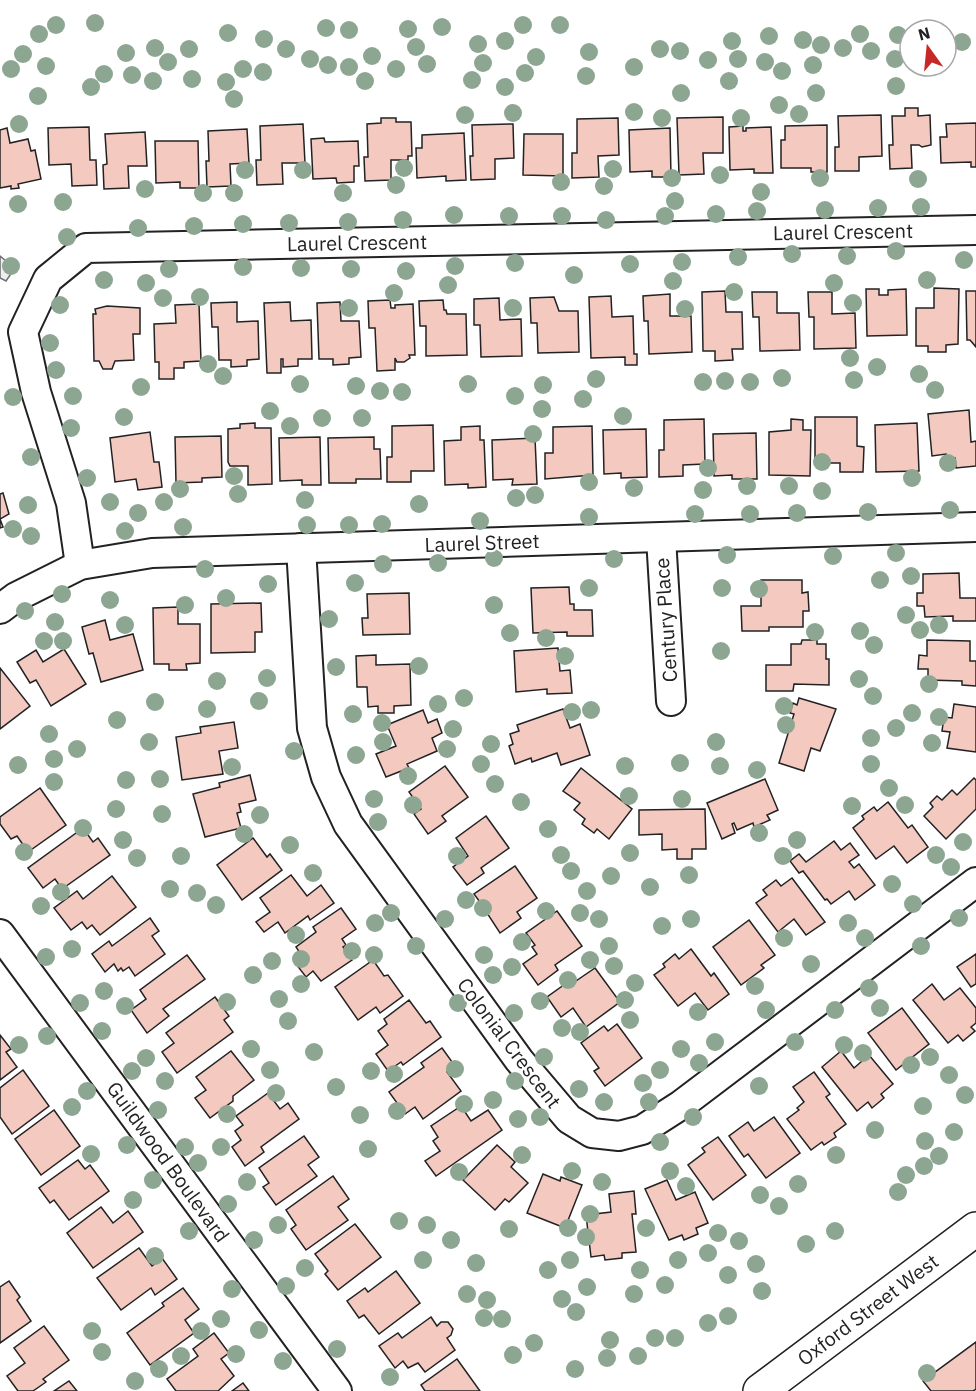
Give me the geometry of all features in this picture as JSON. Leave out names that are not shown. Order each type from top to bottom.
[{"type":"main road","name":"Oxford Street West","points":[[760,1391],[976,1229]]},
{"type":"street","name":"Laurel Crescent","points":[[80,565],[71,503],[36,392],[23,332],[48,279],[87,248],[976,230]]},
{"type":"street","name":"Laurel Street","points":[[0,609],[16,597],[80,565],[152,553],[976,527]]},
{"type":"street","name":"Century Place","points":[[661,538],[671,701]]},
{"type":"street","name":"Colonial Crescent","points":[[301,548],[312,728],[326,777],[348,824],[519,1060],[561,1111],[584,1130],[600,1135],[619,1136],[650,1126],[976,882]]},
{"type":"street","name":"Guildwood Boulevard","points":[[0,934],[337,1391]]},
{"type":"shaded area","points":[[0,256],[15,268],[6,281],[0,278]]},
{"type":"building","points":[[905,108],[918,108],[918,116],[930,115],[931,145],[922,147],[911,145],[912,168],[890,169],[889,145],[893,145],[892,116],[905,116]]},
{"type":"building","points":[[881,115],[882,156],[859,157],[859,171],[835,171],[835,147],[839,147],[838,116]]},
{"type":"building","points":[[723,117],[723,153],[703,153],[704,174],[679,175],[677,118]]},
{"type":"building","points":[[381,118],[396,118],[396,122],[411,122],[412,156],[408,156],[408,160],[391,160],[391,180],[365,181],[364,157],[368,157],[367,124],[381,123]]},
{"type":"building","points":[[618,118],[619,155],[598,156],[599,177],[572,178],[572,153],[577,153],[577,119]]},
{"type":"building","points":[[976,123],[976,167],[971,167],[971,162],[941,163],[940,137],[947,137],[946,124]]},
{"type":"building","points":[[303,124],[305,163],[282,163],[283,184],[257,185],[256,160],[261,160],[260,126]]},
{"type":"building","points":[[513,124],[514,158],[495,159],[495,179],[471,180],[472,125]]},
{"type":"building","points":[[827,125],[827,172],[811,172],[811,168],[781,168],[781,140],[785,140],[785,126]]},
{"type":"building","points":[[743,126],[743,131],[746,131],[746,128],[771,127],[773,173],[754,173],[754,169],[730,170],[729,127]]},
{"type":"building","points":[[89,127],[90,160],[96,160],[97,185],[72,186],[71,164],[49,165],[48,128]]},
{"type":"building","points":[[7,128],[10,143],[28,139],[31,151],[35,150],[41,179],[18,184],[19,188],[11,189],[11,186],[0,188],[0,130]]},
{"type":"building","points":[[670,128],[671,177],[652,177],[652,171],[630,172],[629,130]]},
{"type":"building","points":[[247,129],[249,163],[230,164],[231,186],[207,187],[208,131]]},
{"type":"building","points":[[145,132],[147,166],[128,166],[129,188],[104,189],[103,165],[107,164],[105,134]]},
{"type":"building","points":[[464,133],[466,180],[446,181],[446,176],[417,178],[416,148],[422,148],[422,135]]},
{"type":"building","points":[[524,134],[563,134],[563,176],[523,175]]},
{"type":"building","points":[[324,138],[325,142],[358,141],[359,166],[354,166],[354,182],[337,183],[336,178],[313,179],[311,139]]},
{"type":"building","points":[[155,141],[198,141],[199,188],[180,188],[180,182],[156,183]]},
{"type":"building","points":[[934,288],[959,289],[958,344],[946,345],[946,352],[928,352],[928,346],[916,346],[916,308],[934,308]]},
{"type":"building","points":[[866,289],[879,289],[879,295],[888,295],[888,290],[906,289],[907,335],[867,336]]},
{"type":"building","points":[[725,291],[726,312],[742,312],[743,349],[732,349],[733,360],[715,361],[715,351],[703,351],[702,292]]},
{"type":"building","points":[[966,291],[976,291],[976,347],[970,340],[967,340]]},
{"type":"building","points":[[752,292],[777,292],[777,313],[799,313],[800,350],[760,351],[759,317],[753,317]]},
{"type":"building","points":[[808,292],[832,292],[832,314],[855,313],[856,348],[814,349],[814,317],[809,317]]},
{"type":"building","points":[[670,294],[670,316],[691,316],[692,352],[649,354],[648,321],[644,321],[643,296]]},
{"type":"building","points":[[611,296],[612,317],[633,316],[634,354],[637,354],[637,365],[625,365],[625,357],[591,358],[589,297]]},
{"type":"building","points":[[554,297],[559,311],[578,311],[579,352],[538,353],[537,323],[531,323],[530,298]]},
{"type":"building","points":[[499,298],[500,320],[521,319],[522,356],[481,357],[480,325],[474,325],[474,299]]},
{"type":"building","points":[[390,300],[391,308],[395,308],[395,305],[413,304],[415,355],[409,355],[410,358],[404,362],[397,362],[395,358],[395,370],[377,371],[375,328],[369,328],[368,301]]},
{"type":"building","points":[[443,300],[447,314],[466,314],[467,355],[426,356],[426,326],[420,326],[419,301]]},
{"type":"building","points":[[237,302],[237,322],[258,321],[259,359],[247,360],[247,366],[231,367],[231,360],[219,360],[218,327],[212,327],[211,303]]},
{"type":"building","points":[[290,302],[291,321],[311,320],[312,359],[298,359],[298,366],[283,367],[283,359],[281,359],[281,373],[267,373],[264,303]]},
{"type":"building","points":[[340,302],[341,321],[359,321],[361,357],[349,358],[349,364],[333,365],[333,359],[319,359],[317,303]]},
{"type":"building","points":[[199,304],[201,361],[184,362],[184,368],[174,368],[174,379],[159,379],[159,362],[155,362],[154,324],[176,323],[175,305]]},
{"type":"building","points":[[107,306],[140,308],[140,334],[133,334],[134,360],[115,361],[112,369],[103,369],[99,361],[94,361],[93,314],[96,314],[95,309]]},
{"type":"building","points":[[969,410],[971,442],[976,441],[976,466],[956,468],[955,458],[946,459],[946,454],[932,456],[928,414]]},
{"type":"building","points":[[815,417],[857,417],[857,446],[864,447],[863,472],[840,472],[840,463],[815,463]]},
{"type":"building","points":[[704,419],[705,464],[683,465],[683,476],[659,477],[659,450],[664,450],[664,420]]},
{"type":"building","points":[[791,419],[803,420],[803,430],[811,430],[810,476],[769,475],[769,432],[791,430]]},
{"type":"building","points":[[255,423],[255,428],[271,428],[272,484],[248,485],[248,466],[230,466],[228,462],[228,429],[240,428],[240,424]]},
{"type":"building","points":[[917,423],[919,471],[876,472],[875,425]]},
{"type":"building","points":[[433,425],[434,471],[411,471],[411,482],[387,482],[387,457],[392,457],[392,426]]},
{"type":"building","points":[[480,426],[480,440],[484,440],[486,487],[468,488],[468,484],[445,485],[444,441],[461,440],[461,427]]},
{"type":"building","points":[[592,426],[593,475],[545,479],[545,453],[553,453],[553,427]]},
{"type":"building","points":[[646,429],[647,477],[621,478],[621,473],[604,474],[603,430]]},
{"type":"building","points":[[150,432],[154,462],[159,462],[162,487],[138,490],[136,479],[115,482],[110,438]]},
{"type":"building","points":[[756,433],[757,479],[732,479],[732,475],[714,476],[713,434]]},
{"type":"building","points":[[221,436],[222,477],[202,478],[202,482],[176,483],[175,437]]},
{"type":"building","points":[[320,437],[321,485],[302,485],[302,480],[280,481],[279,438]]},
{"type":"building","points":[[374,437],[374,449],[380,449],[381,479],[356,479],[356,483],[329,483],[328,438]]},
{"type":"building","points":[[535,438],[537,484],[512,485],[513,479],[493,480],[492,440]]},
{"type":"building","points":[[3,493],[9,514],[0,519],[0,494]]},
{"type":"building","points":[[959,573],[960,598],[976,598],[976,621],[953,621],[953,616],[925,617],[924,606],[917,606],[917,593],[923,593],[923,574]]},
{"type":"building","points":[[761,580],[802,580],[802,593],[808,592],[809,611],[803,611],[803,627],[769,627],[769,631],[742,631],[741,606],[761,606]]},
{"type":"building","points":[[569,587],[570,604],[574,604],[574,610],[592,610],[593,636],[567,636],[567,632],[533,633],[531,588]]},
{"type":"building","points":[[409,593],[410,634],[363,635],[362,618],[368,618],[367,594]]},
{"type":"building","points":[[261,603],[262,632],[255,632],[255,652],[211,653],[211,604]]},
{"type":"building","points":[[178,607],[178,624],[200,624],[200,663],[186,664],[187,670],[169,670],[169,664],[154,664],[153,608]]},
{"type":"building","points":[[105,620],[110,640],[133,634],[143,670],[101,682],[93,653],[89,654],[82,627]]},
{"type":"building","points":[[802,640],[817,640],[817,644],[826,644],[826,659],[829,659],[829,685],[794,684],[793,691],[766,691],[766,665],[791,665],[791,644],[801,644]]},
{"type":"building","points":[[927,640],[970,641],[970,661],[976,661],[976,686],[962,685],[962,681],[928,680],[928,669],[918,669],[919,655],[927,656]]},
{"type":"building","points":[[558,648],[560,671],[570,670],[572,693],[547,694],[547,689],[516,692],[514,651]]},
{"type":"building","points":[[64,649],[86,684],[51,706],[36,680],[30,683],[17,662],[36,650],[43,662]]},
{"type":"building","points":[[376,655],[376,665],[410,664],[411,705],[394,706],[394,713],[378,713],[378,706],[368,707],[367,687],[357,687],[356,656]]},
{"type":"building","points":[[0,668],[30,706],[0,729]]},
{"type":"building","points":[[799,698],[836,709],[820,751],[811,748],[804,771],[779,763],[794,714],[790,713],[793,703],[797,705]]},
{"type":"building","points":[[954,704],[976,707],[976,752],[947,748],[950,732],[942,731],[944,717],[952,718]]},
{"type":"building","points":[[563,709],[570,728],[580,724],[590,755],[561,765],[557,753],[532,762],[531,758],[515,764],[509,746],[513,744],[510,734],[519,731],[517,725]]},
{"type":"building","points":[[423,710],[428,723],[437,719],[442,733],[432,738],[437,751],[407,764],[409,768],[386,777],[376,754],[396,746],[387,725]]},
{"type":"building","points":[[234,722],[238,748],[219,751],[223,774],[182,780],[176,737],[201,733],[200,727]]},
{"type":"building","points":[[445,766],[468,797],[442,816],[446,821],[428,834],[414,814],[421,809],[409,792]]},
{"type":"building","points":[[581,768],[632,809],[609,839],[597,829],[594,833],[582,824],[585,819],[574,810],[580,803],[563,791]]},
{"type":"building","points":[[250,775],[256,800],[239,804],[241,812],[237,813],[241,828],[205,837],[193,794],[220,787],[219,783]]},
{"type":"building","points":[[974,778],[976,780],[976,809],[946,839],[924,816],[933,807],[930,803],[937,796],[942,800],[952,790],[957,795]]},
{"type":"building","points":[[765,779],[778,810],[767,815],[770,820],[754,827],[753,823],[737,830],[734,823],[732,824],[735,833],[722,839],[707,803]]},
{"type":"building","points":[[40,788],[66,825],[28,852],[17,836],[11,839],[0,824],[0,817]]},
{"type":"building","points":[[888,802],[908,828],[912,825],[928,847],[907,863],[894,846],[876,859],[853,828],[864,819],[862,816],[874,807],[877,811]]},
{"type":"building","points":[[705,809],[706,849],[692,849],[692,859],[677,859],[677,849],[662,850],[662,834],[639,835],[639,810]]},
{"type":"building","points":[[486,816],[509,848],[481,868],[484,873],[467,885],[453,867],[468,856],[456,838]]},
{"type":"building","points":[[83,828],[93,842],[98,838],[110,855],[62,889],[55,879],[43,888],[28,868]]},
{"type":"building","points":[[253,838],[267,857],[270,854],[282,870],[242,900],[217,865]]},
{"type":"building","points":[[834,841],[841,850],[850,843],[859,855],[849,862],[854,868],[859,864],[875,885],[855,900],[849,891],[831,904],[827,899],[825,900],[803,871],[799,873],[790,861],[799,854],[806,862]]},
{"type":"building","points":[[515,866],[537,898],[517,912],[521,918],[500,933],[487,913],[490,911],[487,907],[485,909],[474,894]]},
{"type":"building","points":[[291,875],[307,896],[321,885],[334,903],[310,920],[308,916],[285,933],[278,922],[264,932],[256,922],[270,912],[260,898]]},
{"type":"building","points":[[112,876],[136,907],[100,935],[92,925],[87,929],[82,922],[71,930],[54,908],[77,891],[83,899]]},
{"type":"building","points":[[792,878],[825,922],[806,935],[794,919],[778,932],[756,903],[767,895],[763,890],[776,880],[781,886]]},
{"type":"building","points":[[341,908],[356,929],[342,939],[346,945],[343,947],[352,960],[321,981],[313,971],[306,977],[296,964],[304,959],[296,947],[316,932],[313,927]]},
{"type":"building","points":[[557,911],[582,946],[555,965],[558,970],[538,985],[523,964],[537,954],[532,947],[535,945],[526,933]]},
{"type":"building","points":[[150,918],[159,931],[152,936],[165,954],[135,976],[129,967],[118,971],[114,964],[105,972],[92,954],[109,941],[112,946]]},
{"type":"building","points":[[749,920],[775,955],[761,965],[764,968],[741,985],[713,947]]},
{"type":"building","points":[[691,949],[711,976],[714,973],[729,994],[708,1010],[695,993],[678,1006],[654,975],[665,967],[663,964],[675,954],[679,959]]},
{"type":"building","points":[[976,954],[976,984],[971,987],[957,967]]},
{"type":"building","points":[[187,955],[205,979],[163,1009],[169,1016],[147,1033],[131,1010],[146,999],[140,990]]},
{"type":"building","points":[[373,960],[384,976],[388,975],[403,996],[380,1013],[376,1007],[358,1020],[335,987]]},
{"type":"building","points":[[595,968],[620,1002],[586,1027],[573,1008],[561,1017],[547,997],[568,982],[570,985]]},
{"type":"building","points":[[932,984],[944,1000],[960,988],[976,1008],[976,1023],[971,1027],[975,1031],[963,1041],[958,1035],[948,1043],[913,1000]]},
{"type":"building","points":[[215,997],[229,1016],[224,1020],[233,1032],[177,1073],[162,1052],[174,1043],[166,1033]]},
{"type":"building","points":[[409,1000],[426,1023],[430,1021],[441,1037],[403,1065],[401,1062],[388,1071],[376,1054],[388,1045],[378,1031],[387,1024],[384,1019]]},
{"type":"building","points":[[902,1008],[929,1044],[896,1070],[868,1033]]},
{"type":"building","points":[[617,1024],[642,1058],[605,1086],[594,1071],[599,1068],[581,1043],[604,1026],[608,1031]]},
{"type":"building","points":[[0,1035],[11,1049],[6,1052],[17,1067],[0,1080]]},
{"type":"building","points":[[442,1048],[455,1066],[447,1072],[461,1091],[423,1119],[415,1107],[405,1114],[389,1092],[424,1067],[421,1063]]},
{"type":"building","points":[[231,1051],[254,1080],[233,1096],[233,1101],[210,1118],[195,1098],[206,1090],[196,1077]]},
{"type":"building","points":[[841,1051],[854,1068],[869,1055],[893,1084],[881,1094],[884,1098],[872,1108],[868,1102],[857,1111],[822,1067]]},
{"type":"building","points":[[23,1070],[49,1106],[12,1134],[0,1117],[0,1088]]},
{"type":"building","points":[[814,1072],[830,1094],[826,1097],[846,1124],[834,1133],[836,1137],[824,1145],[822,1142],[811,1150],[787,1119],[799,1110],[797,1108],[804,1102],[793,1087]]},
{"type":"building","points":[[268,1093],[280,1109],[288,1103],[299,1119],[261,1147],[264,1152],[245,1166],[232,1147],[241,1140],[235,1131],[243,1125],[236,1116]]},
{"type":"building","points":[[461,1106],[471,1121],[488,1110],[502,1130],[436,1176],[425,1161],[440,1151],[433,1141],[438,1137],[431,1126]]},
{"type":"building","points":[[54,1110],[80,1146],[41,1175],[15,1139]]},
{"type":"building","points":[[774,1117],[800,1153],[766,1178],[748,1154],[744,1157],[729,1136],[748,1122],[754,1131]]},
{"type":"building","points":[[304,1136],[319,1157],[308,1165],[317,1176],[276,1205],[263,1187],[269,1183],[259,1168]]},
{"type":"building","points":[[718,1137],[746,1175],[713,1200],[688,1165],[705,1152],[702,1148]]},
{"type":"building","points":[[497,1145],[515,1162],[511,1167],[528,1183],[509,1202],[505,1199],[495,1210],[463,1180]]},
{"type":"building","points":[[78,1160],[85,1169],[90,1165],[109,1191],[69,1220],[54,1200],[50,1203],[39,1188]]},
{"type":"building","points":[[543,1174],[560,1181],[561,1177],[582,1185],[565,1228],[527,1213]]},
{"type":"building","points":[[333,1176],[349,1199],[338,1207],[348,1220],[306,1250],[291,1229],[296,1225],[286,1210]]},
{"type":"building","points":[[667,1180],[676,1200],[695,1192],[708,1223],[696,1228],[698,1234],[684,1240],[682,1235],[669,1240],[645,1189]]},
{"type":"building","points":[[634,1191],[636,1214],[632,1214],[636,1252],[622,1253],[622,1258],[605,1260],[604,1255],[591,1257],[586,1215],[611,1212],[609,1194]]},
{"type":"building","points":[[101,1207],[113,1223],[128,1211],[143,1232],[93,1268],[67,1233]]},
{"type":"building","points":[[355,1224],[381,1257],[338,1290],[325,1274],[328,1271],[315,1254]]},
{"type":"building","points":[[139,1248],[152,1266],[162,1258],[177,1279],[155,1295],[151,1288],[121,1310],[97,1278]]},
{"type":"building","points":[[396,1271],[420,1303],[379,1334],[364,1315],[359,1318],[347,1301],[365,1288],[368,1292]]},
{"type":"building","points":[[9,1281],[20,1297],[17,1300],[31,1321],[0,1343],[0,1287]]},
{"type":"building","points":[[183,1288],[199,1309],[185,1320],[194,1333],[150,1365],[127,1333],[164,1306],[162,1303]]},
{"type":"building","points":[[431,1317],[437,1326],[441,1322],[448,1322],[453,1329],[447,1338],[455,1350],[425,1372],[418,1363],[408,1368],[403,1361],[395,1368],[379,1346],[398,1333],[402,1338]]},
{"type":"building","points":[[44,1326],[69,1360],[43,1379],[46,1382],[33,1391],[18,1391],[7,1376],[25,1363],[14,1348]]},
{"type":"building","points":[[214,1333],[229,1353],[221,1359],[234,1376],[218,1391],[176,1391],[167,1379],[198,1356],[193,1349]]},
{"type":"building","points":[[976,1342],[976,1389],[973,1391],[931,1391],[923,1381]]},
{"type":"building","points":[[457,1359],[480,1391],[425,1391],[421,1385]]},
{"type":"building","points":[[69,1381],[77,1391],[54,1391]]},
{"type":"building","points":[[243,1383],[249,1391],[232,1391]]}]
